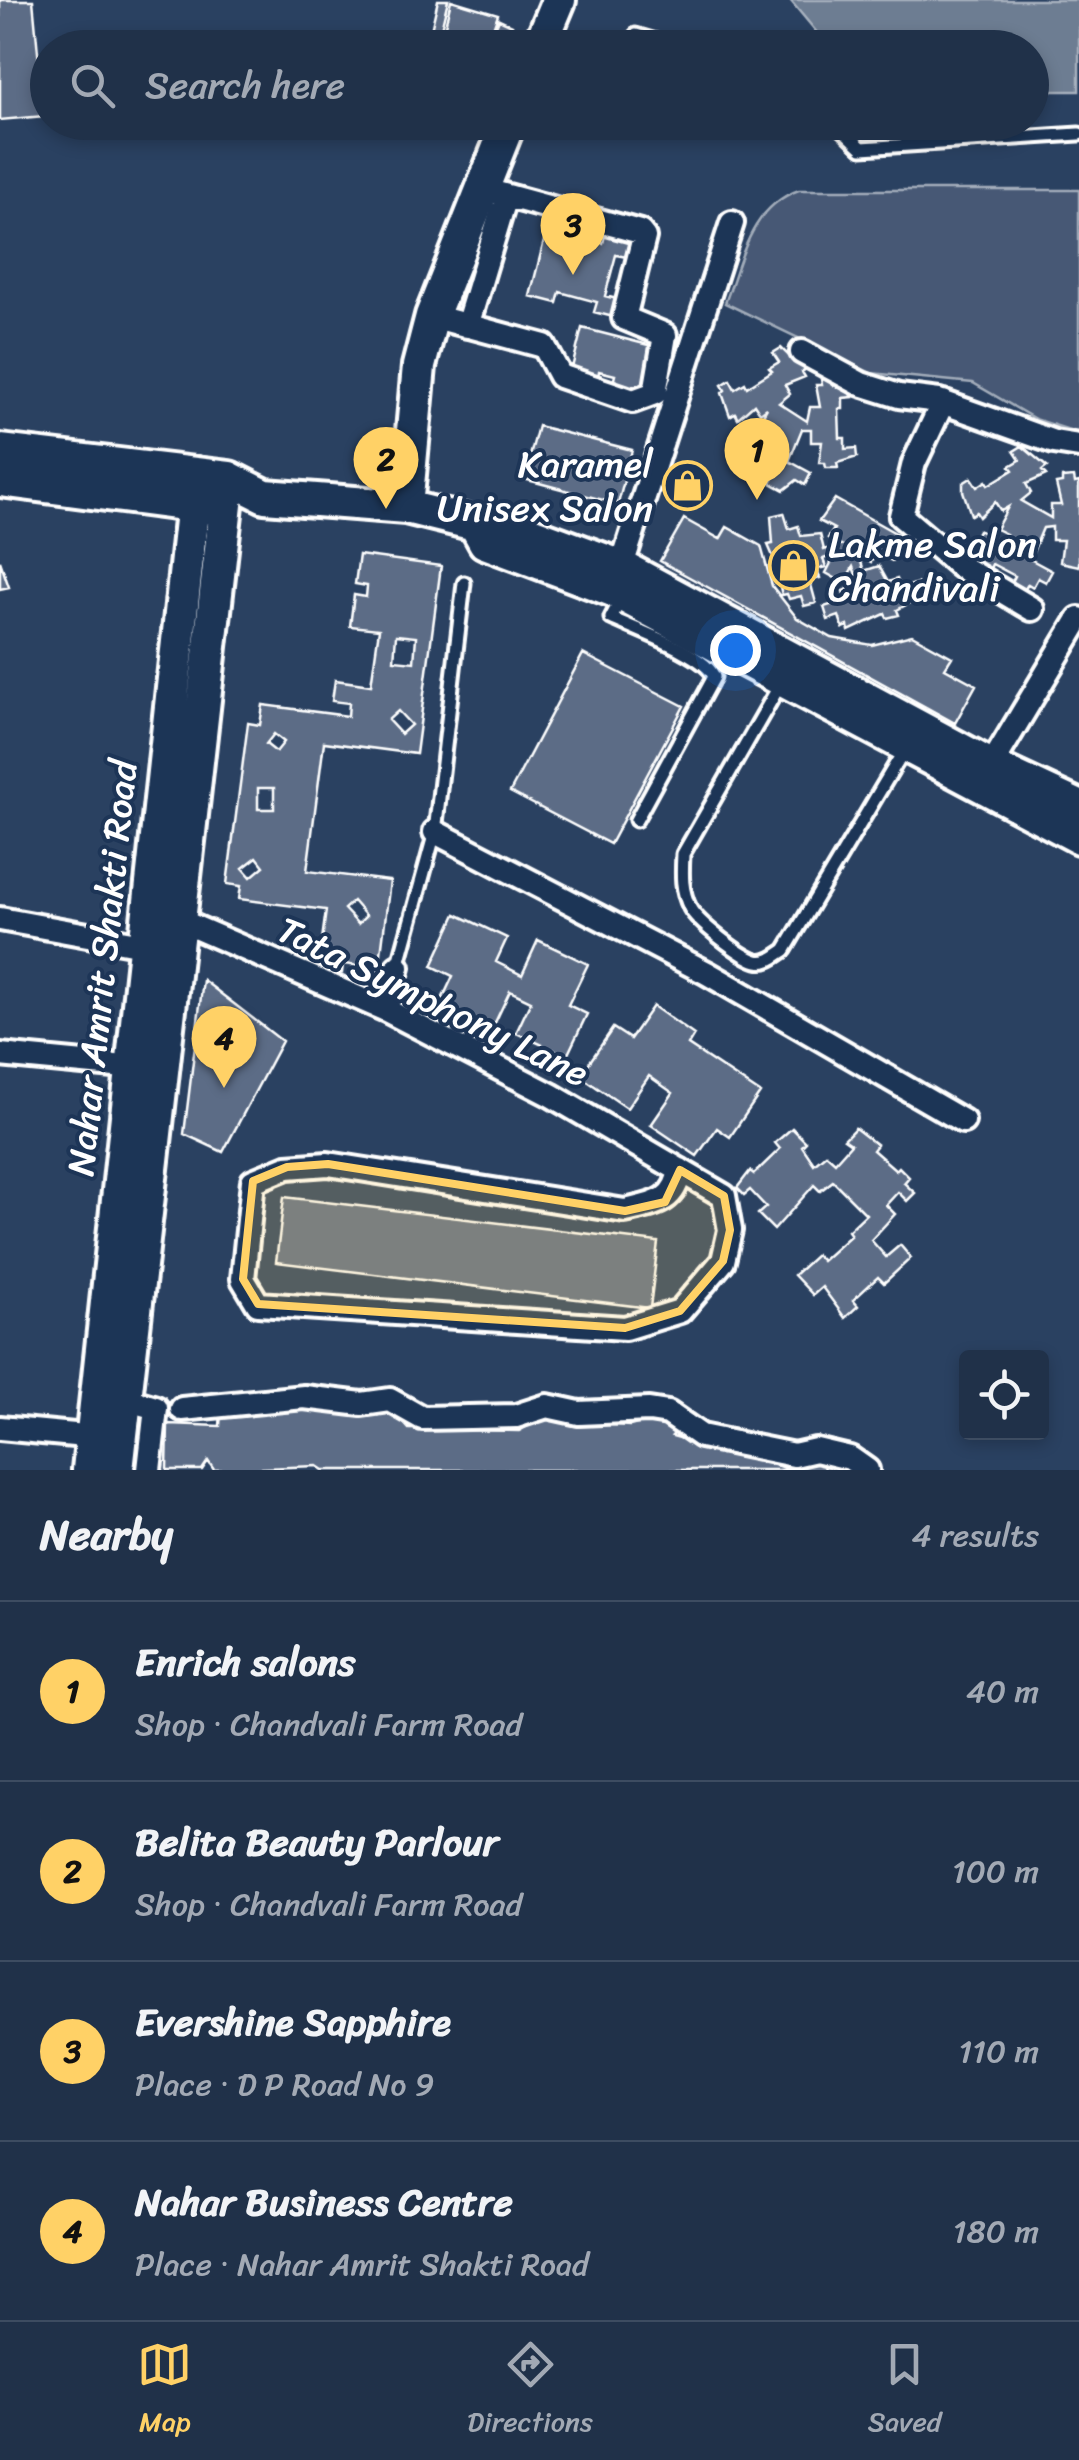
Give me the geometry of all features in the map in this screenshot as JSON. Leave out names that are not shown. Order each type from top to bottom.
[{"type":"street","points":[[547,30],[559,0]]},
{"type":"street","points":[[406,508],[418,366],[432,316],[480,231],[494,192],[505,140]]},
{"type":"street","points":[[432,316],[544,346],[560,376],[633,401],[655,393],[665,334],[624,318],[644,237],[640,232],[494,192]]},
{"type":"street","points":[[619,584],[732,223]]},
{"type":"street","points":[[466,326],[480,231]]},
{"type":"street","points":[[802,352],[861,384],[898,396],[943,402],[1054,442],[1079,446]]},
{"type":"street","points":[[943,402],[914,463],[901,516],[960,566],[1032,609]]},
{"type":"street","points":[[0,450],[136,483]]},
{"type":"street","points":[[0,480],[136,483],[406,508],[474,524],[485,542],[619,584],[706,638],[789,669],[913,736],[1079,838]]},
{"type":"street","name":"Nahar Amrit Shakti Road","points":[[110,1449],[131,1068],[194,490]]},
{"type":"street","name":"Nahar Amrit Shakti Road","points":[[88,1470],[110,1449],[126,1399],[228,494]]},
{"type":"street","points":[[991,766],[1076,632]]},
{"type":"street","points":[[913,736],[991,766],[1079,807]]},
{"type":"street","points":[[435,832],[707,972],[963,1121]]},
{"type":"street","name":"Tata Symphony Lane","points":[[0,919],[96,934],[145,931],[180,937],[386,1010],[551,1095],[680,1170],[724,1196],[730,1230],[723,1260],[680,1311],[625,1328],[258,1304],[244,1279],[253,1181],[286,1167],[328,1164],[625,1211],[664,1202],[677,1190],[680,1170]]},
{"type":"street","points":[[386,1010],[398,967]]},
{"type":"street","points":[[0,1055],[164,1072]]},
{"type":"street","points":[[182,1409],[304,1396],[362,1404],[390,1400],[422,1418],[516,1416],[547,1406],[579,1414],[649,1410],[668,1413],[701,1436],[794,1456],[816,1450],[850,1458],[866,1470]]},
{"type":"street","points":[[126,1399],[153,1403],[156,1408],[149,1470]]},
{"type":"street","points":[[0,1428],[110,1449]]},
{"type":"lane","points":[[1049,136],[1079,134]]},
{"type":"lane","points":[[854,140],[862,148],[986,140]]},
{"type":"lane","points":[[398,967],[435,832],[464,583]]},
{"type":"lane","points":[[619,584],[612,618],[706,638],[714,684],[636,820]]},
{"type":"lane","points":[[789,669],[683,854],[682,884],[691,912],[715,934],[757,961],[772,960],[786,950],[913,736]]},
{"type":"highlighted area","points":[[328,1164],[625,1211],[665,1202],[680,1170],[724,1196],[730,1230],[723,1261],[680,1311],[625,1328],[258,1304],[243,1279],[253,1181],[287,1167]]},
{"type":"shaded area","points":[[790,0],[1079,0],[1079,91],[1049,91],[1049,30],[815,30]]},
{"type":"shaded area","points":[[799,190],[1079,190],[1079,433],[1035,419],[973,383],[871,373],[725,303],[743,252],[759,222],[782,198]]},
{"type":"building","points":[[0,0],[33,0],[36,30],[30,30],[30,117],[0,120]]},
{"type":"building","points":[[438,0],[448,0],[441,30],[431,30]]},
{"type":"building","points":[[451,0],[498,14],[492,30],[444,30]]},
{"type":"building","points":[[499,19],[512,25],[510,30],[494,30]]},
{"type":"building","points":[[550,217],[578,224],[575,235],[603,243],[606,231],[637,239],[632,258],[616,255],[605,296],[621,300],[617,318],[594,312],[597,302],[560,292],[557,303],[530,296]]},
{"type":"building","points":[[582,328],[660,348],[647,396],[612,387],[615,375],[599,371],[597,383],[570,376]]},
{"type":"building","points":[[781,348],[795,362],[800,359],[806,369],[802,372],[805,377],[785,385],[790,394],[779,403],[807,421],[810,407],[820,407],[816,385],[822,385],[821,379],[833,379],[833,385],[853,388],[853,397],[843,398],[843,409],[839,409],[840,438],[845,438],[845,449],[856,448],[857,457],[837,463],[838,468],[826,468],[825,463],[819,463],[822,442],[811,442],[811,429],[802,429],[789,461],[811,473],[805,485],[797,480],[784,490],[771,483],[774,478],[751,465],[748,471],[736,464],[740,448],[731,443],[737,432],[760,445],[765,435],[755,430],[767,408],[760,413],[754,404],[738,418],[735,413],[730,416],[722,393],[722,385],[730,380],[735,389],[745,383],[747,387],[772,371],[769,368],[779,362],[773,353]]},
{"type":"building","points":[[538,426],[632,450],[618,504],[524,479]]},
{"type":"building","points":[[1022,446],[1047,467],[1042,471],[1046,475],[1026,484],[1031,493],[1021,501],[1051,518],[1051,505],[1061,505],[1056,484],[1062,483],[1062,478],[1074,477],[1075,483],[1079,482],[1079,566],[1060,562],[1063,540],[1052,540],[1052,527],[1043,528],[1030,559],[1052,571],[1046,582],[1038,578],[1033,587],[1028,584],[1025,589],[1012,582],[1015,576],[992,564],[990,569],[977,562],[981,546],[972,541],[978,530],[1001,543],[1006,534],[996,529],[1008,507],[1001,511],[995,502],[979,517],[976,512],[971,515],[963,491],[963,483],[971,478],[977,487],[986,481],[988,485],[1013,470],[1010,466],[1020,460],[1014,451]]},
{"type":"building","points":[[835,499],[899,535],[892,561],[876,553],[871,562],[859,555],[864,571],[879,566],[888,582],[897,579],[901,589],[917,583],[922,596],[897,610],[899,615],[887,618],[885,614],[849,631],[848,626],[843,628],[839,616],[828,620],[824,607],[846,600],[843,591],[851,588],[849,579],[857,577],[853,567],[844,583],[826,573],[835,555],[823,559],[826,567],[817,569],[820,578],[810,581],[816,603],[804,606],[801,596],[789,599],[787,594],[782,595],[779,583],[784,582],[768,545],[773,544],[771,516],[784,513],[789,529],[798,526],[801,536],[820,534],[824,550],[841,545],[828,538],[834,529],[819,521]]},
{"type":"building","points":[[684,519],[720,539],[727,527],[761,546],[772,586],[797,618],[832,638],[872,645],[912,635],[952,657],[945,668],[976,685],[955,723],[660,561]]},
{"type":"building","points":[[359,555],[441,566],[416,754],[324,742],[307,871],[390,881],[378,978],[360,975],[361,966],[343,964],[342,973],[318,970],[326,910],[239,899],[241,886],[227,884],[248,723],[260,725],[263,705],[348,716],[349,703],[332,701],[335,680],[371,685],[379,629],[350,626],[354,595],[366,597],[367,586],[355,584]],"holes":[[[396,635],[416,637],[414,662],[394,660]],[[398,711],[411,725],[401,734],[388,720]],[[274,734],[284,742],[276,752],[266,744]],[[258,788],[274,788],[274,809],[258,809]],[[257,857],[264,866],[251,877],[243,868]],[[353,901],[366,916],[358,924],[344,909]]]},
{"type":"building","points":[[0,561],[9,587],[0,589]]},
{"type":"building","points":[[583,654],[684,706],[610,844],[510,792]]},
{"type":"building","points":[[456,914],[507,938],[496,962],[522,975],[538,940],[588,964],[568,1005],[587,1014],[567,1056],[516,1033],[531,1001],[510,991],[491,1031],[439,1006],[453,976],[432,966]]},
{"type":"building","points":[[203,980],[282,1041],[223,1152],[184,1134]]},
{"type":"building","points":[[653,1006],[694,1035],[688,1045],[760,1093],[730,1137],[717,1128],[697,1156],[651,1125],[673,1093],[649,1076],[627,1108],[580,1076],[613,1028],[630,1039]]},
{"type":"building","points":[[792,1128],[806,1142],[802,1146],[814,1164],[826,1154],[835,1162],[851,1144],[844,1139],[855,1128],[877,1145],[873,1150],[909,1177],[904,1183],[915,1193],[907,1201],[898,1192],[886,1205],[895,1214],[871,1240],[886,1257],[900,1245],[911,1258],[884,1283],[878,1277],[853,1300],[858,1306],[845,1318],[822,1287],[813,1295],[794,1275],[816,1255],[822,1261],[851,1235],[848,1231],[866,1214],[833,1181],[820,1191],[814,1185],[774,1230],[758,1214],[766,1207],[750,1190],[744,1195],[737,1188],[750,1171],[754,1174],[780,1149],[775,1143]]},
{"type":"building","points":[[284,1197],[658,1242],[650,1308],[276,1262]]},
{"type":"building","points":[[283,1403],[393,1411],[409,1429],[519,1431],[551,1413],[561,1422],[630,1426],[660,1418],[679,1429],[672,1436],[789,1469],[823,1459],[825,1470],[323,1470],[317,1466],[214,1470],[208,1461],[202,1470],[167,1470],[168,1424],[220,1426],[221,1411]]},
{"type":"place","name":"Evershine Sapphire","points":[[573,275]]},
{"type":"place","name":"Karamel Unisex Salon","points":[[688,486]]},
{"type":"place","name":"Enrich salons","points":[[757,500]]},
{"type":"place","name":"Belita Beauty Parlour","points":[[386,509]]},
{"type":"place","name":"Lakme Salon Chandivali","points":[[793,566]]},
{"type":"place","name":"Nahar Business Centre","points":[[224,1088]]}]
